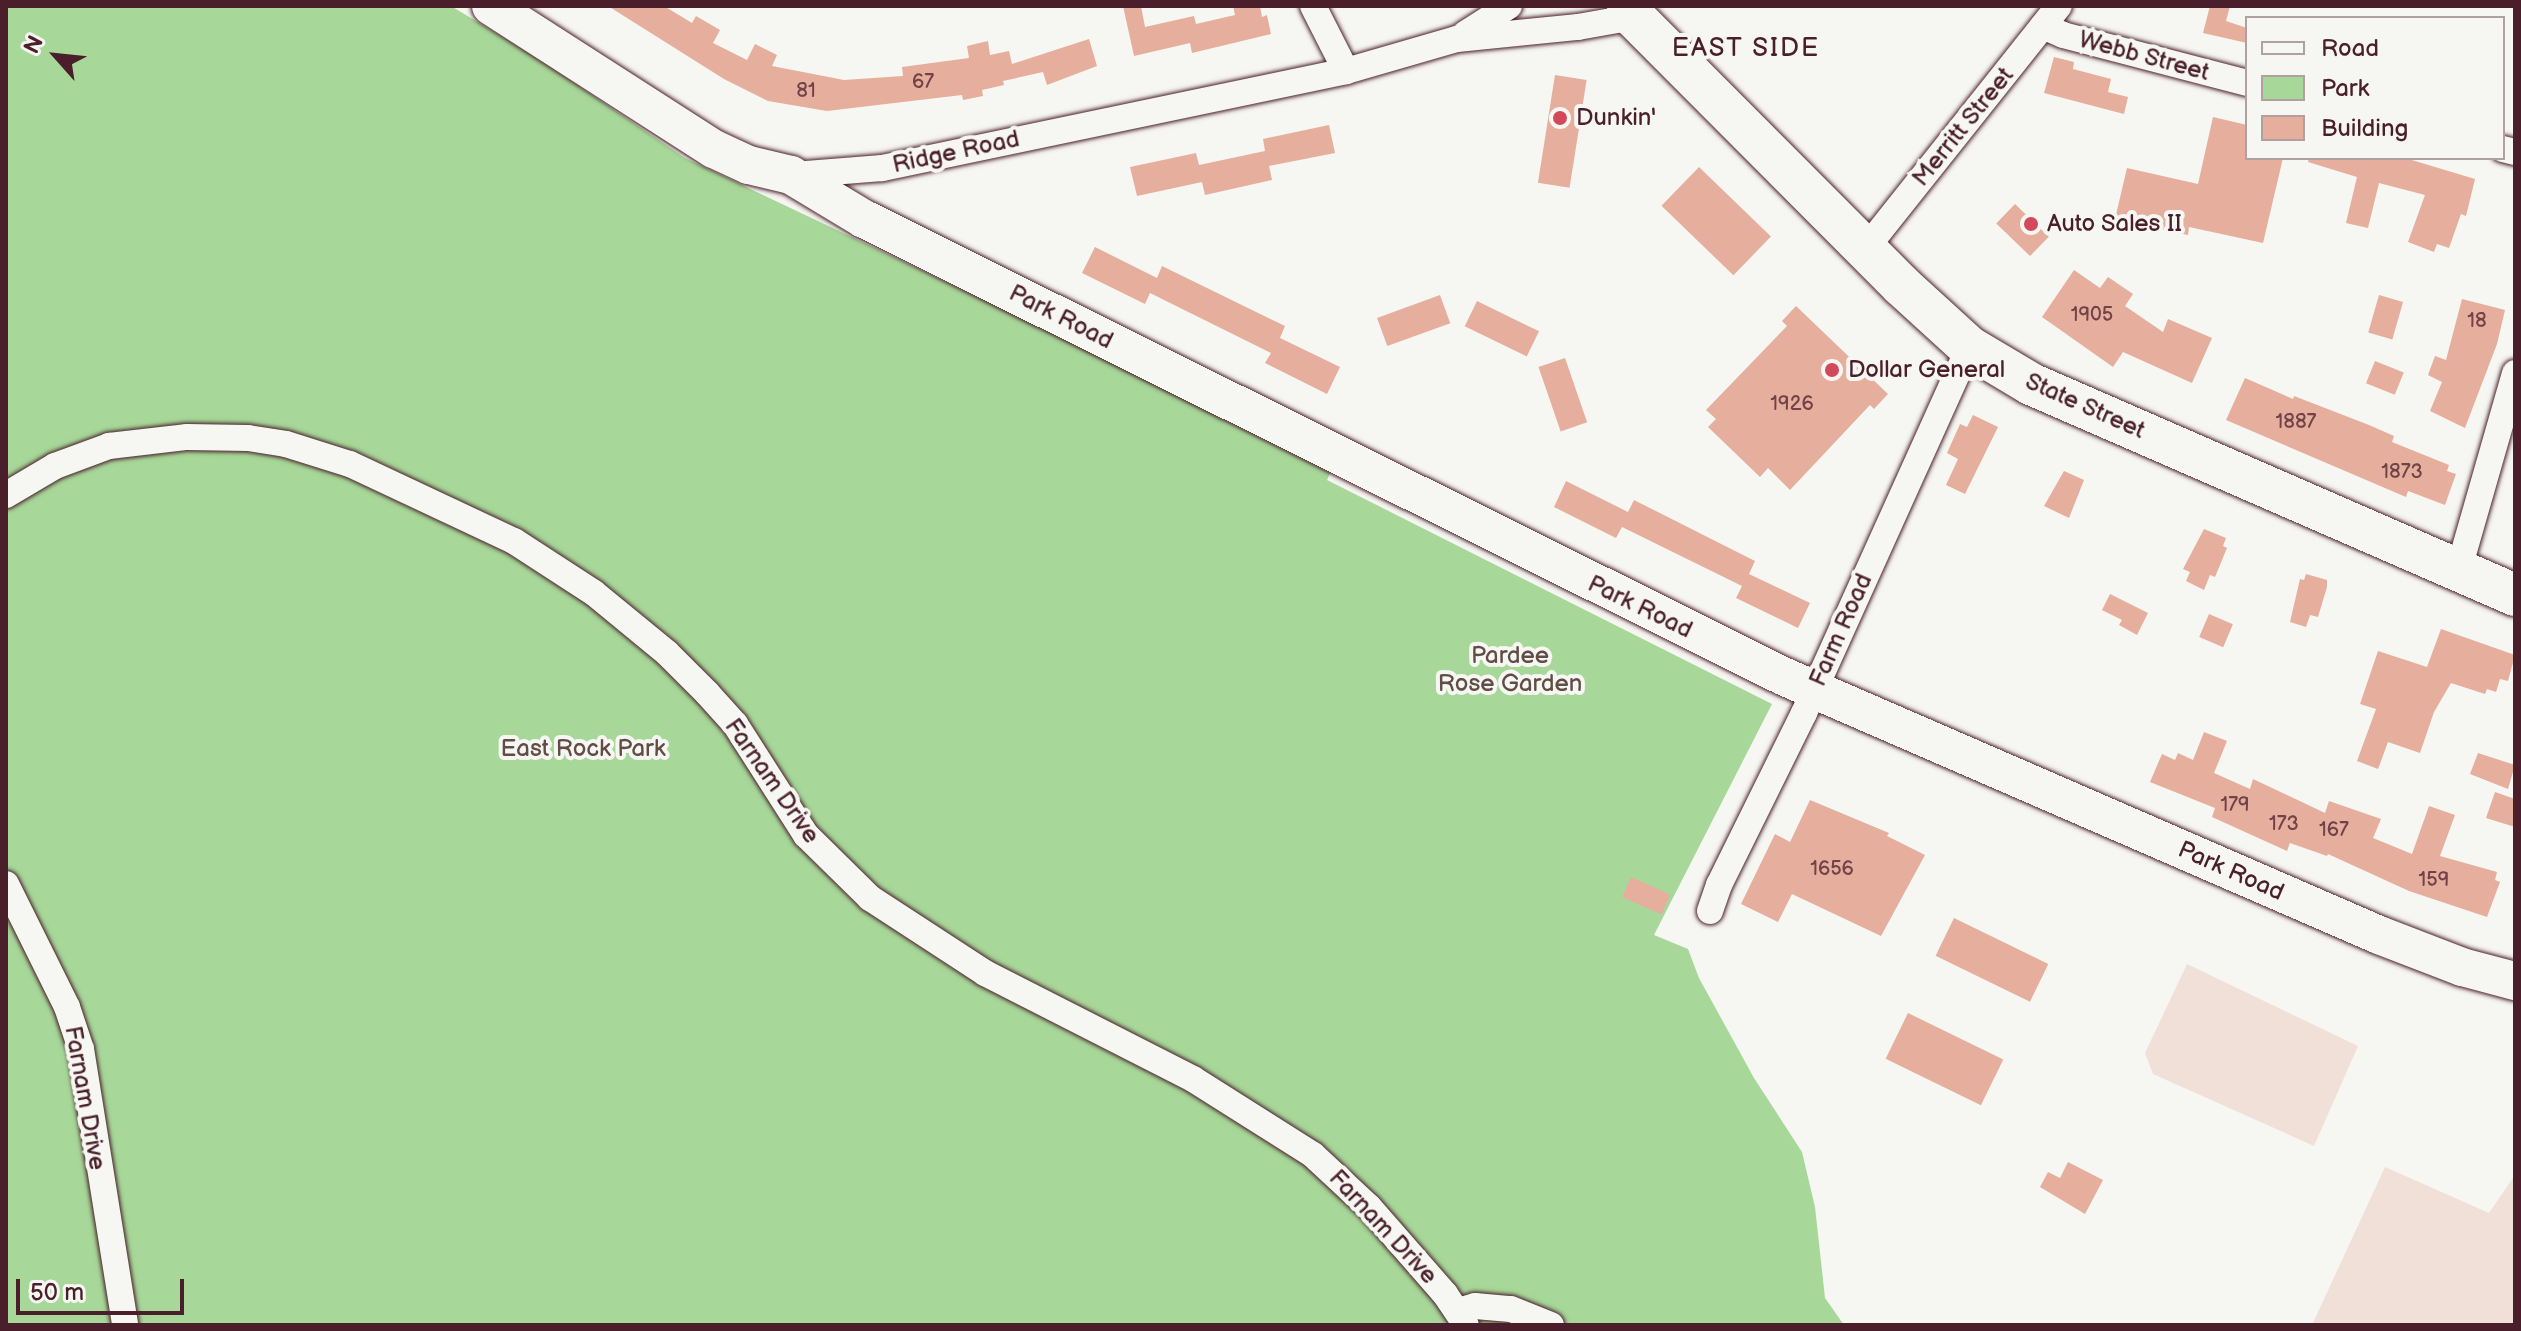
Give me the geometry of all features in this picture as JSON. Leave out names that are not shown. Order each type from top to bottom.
[{"type":"main road","name":"Ridge Road","points":[[491,6],[693,138],[749,165],[791,175]]},
{"type":"main road","name":"State Street","points":[[1631,11],[1867,247],[1901,285],[1969,347],[2031,384],[2515,595]]},
{"type":"main road","name":"Park Road","points":[[791,175],[878,226],[1561,568],[1814,690],[2379,935],[2462,967],[2514,978]]},
{"type":"street","points":[[1313,6],[1346,71]]},
{"type":"street","name":"Ridge Road","points":[[1457,39],[1509,6]]},
{"type":"street","name":"Ridge Road","points":[[791,175],[882,168],[1346,71],[1457,39],[1578,27],[1631,11]]},
{"type":"street","name":"Merritt Street","points":[[1867,247],[2051,16]]},
{"type":"street","name":"Webb Street","points":[[2051,16],[2063,35],[2245,82]]},
{"type":"street","name":"Farm Road","points":[[1710,911],[1719,885],[1814,690],[1969,347]]},
{"type":"street","points":[[2458,572],[2515,373]]},
{"type":"street","name":"Farnam Drive","points":[[6,495],[55,466],[109,446],[187,437],[248,438],[286,444],[350,464],[514,541],[594,593],[658,646],[707,693],[735,724],[806,835],[870,898],[965,961],[1214,1091],[1313,1155],[1353,1189],[1462,1318]]},
{"type":"street","name":"Farnam Drive","points":[[6,884],[67,1007],[81,1049],[125,1325]]},
{"type":"street","points":[[1462,1318],[1475,1306],[1511,1309],[1551,1325]]},
{"type":"shaded area","points":[[2187,964],[2358,1046],[2314,1146],[2153,1074],[2145,1053]]},
{"type":"shaded area","points":[[2385,1167],[2489,1213],[2515,1175],[2515,1325],[2312,1325]]},
{"type":"green space","name":"East Rock Park","points":[[6,6],[451,6],[539,59],[685,158],[1212,408],[1332,469],[1327,480],[1772,704],[1654,935],[1688,949],[1699,978],[1754,1078],[1802,1152],[1815,1207],[1825,1298],[1844,1325],[6,1325]]},
{"type":"building","points":[[608,6],[664,6],[692,23],[696,16],[720,30],[713,43],[747,60],[755,44],[777,55],[772,66],[844,80],[903,76],[902,67],[969,58],[967,46],[988,41],[990,55],[1009,51],[1012,64],[1089,39],[1097,66],[1047,85],[1043,72],[1003,81],[1004,85],[982,90],[983,96],[963,100],[962,95],[827,111],[768,101],[724,79]]},
{"type":"building","points":[[1123,6],[1141,6],[1145,27],[1194,16],[1196,24],[1235,15],[1233,6],[1260,6],[1262,17],[1267,15],[1271,34],[1192,53],[1190,43],[1134,56]]},
{"type":"building","points":[[2210,6],[2230,6],[2226,21],[2245,27],[2245,43],[2203,33]]},
{"type":"building","points":[[2054,57],[2074,62],[2073,69],[2111,79],[2108,92],[2128,97],[2124,114],[2044,93]]},
{"type":"building","points":[[1555,75],[1587,80],[1570,188],[1538,183]]},
{"type":"building","points":[[2213,117],[2245,125],[2245,160],[2283,160],[2263,243],[2189,227],[2188,235],[2115,219],[2127,168],[2198,184]]},
{"type":"building","points":[[1329,125],[1335,153],[1269,166],[1272,180],[1205,195],[1202,182],[1137,196],[1130,167],[1196,153],[1199,165],[1265,151],[1263,139]]},
{"type":"building","points":[[2412,160],[2475,179],[2466,216],[2461,214],[2449,248],[2437,244],[2434,252],[2408,242],[2425,195],[2379,183],[2368,228],[2346,223],[2357,177],[2308,162]]},
{"type":"building","points":[[1699,167],[1771,236],[1733,275],[1661,206]]},
{"type":"building","points":[[2015,204],[2049,237],[2030,256],[1996,223]]},
{"type":"building","points":[[1095,247],[1157,278],[1162,266],[1285,326],[1280,338],[1340,367],[1327,394],[1265,363],[1271,353],[1150,293],[1145,304],[1082,273]]},
{"type":"building","points":[[2074,270],[2100,288],[2108,277],[2133,294],[2125,306],[2163,332],[2168,319],[2212,338],[2192,383],[2123,352],[2113,367],[2042,317]]},
{"type":"building","points":[[1440,295],[1450,323],[1387,346],[1377,318]]},
{"type":"building","points":[[2379,295],[2403,302],[2392,339],[2368,332]]},
{"type":"building","points":[[2462,299],[2505,310],[2497,344],[2465,428],[2430,411],[2442,382],[2428,375],[2435,356],[2446,360]]},
{"type":"building","points":[[1477,301],[1539,331],[1527,356],[1465,326]]},
{"type":"building","points":[[1796,306],[1888,394],[1874,409],[1870,405],[1790,490],[1768,468],[1760,477],[1708,427],[1716,419],[1706,410],[1787,326],[1782,321]]},
{"type":"building","points":[[1565,358],[1587,422],[1561,431],[1539,367]]},
{"type":"building","points":[[2375,361],[2404,373],[2395,395],[2366,383]]},
{"type":"building","points":[[2245,378],[2293,399],[2294,396],[2369,425],[2394,436],[2392,442],[2449,465],[2447,471],[2456,474],[2445,505],[2408,491],[2406,497],[2226,420]]},
{"type":"building","points":[[1973,415],[1998,427],[1965,494],[1946,485],[1958,459],[1947,453],[1960,424],[1967,427]]},
{"type":"building","points":[[2064,471],[2084,480],[2069,518],[2044,506]]},
{"type":"building","points":[[1566,481],[1628,512],[1634,500],[1755,561],[1749,574],[1810,603],[1798,628],[1736,598],[1742,586],[1622,527],[1616,538],[1554,507]]},
{"type":"building","points":[[2204,529],[2226,538],[2223,546],[2227,548],[2215,577],[2210,575],[2204,590],[2186,581],[2190,572],[2183,569]]},
{"type":"building","points":[[2306,574],[2327,580],[2327,587],[2318,617],[2310,615],[2306,627],[2290,622],[2300,579],[2304,580]]},
{"type":"building","points":[[2110,594],[2148,613],[2137,635],[2119,625],[2122,620],[2102,610]]},
{"type":"building","points":[[2209,614],[2233,624],[2223,647],[2199,637]]},
{"type":"building","points":[[2441,629],[2515,655],[2508,681],[2500,679],[2496,692],[2487,689],[2485,694],[2451,683],[2434,712],[2420,753],[2388,742],[2378,769],[2357,761],[2376,709],[2360,704],[2378,651],[2427,667]]},
{"type":"building","points":[[2204,732],[2227,741],[2214,773],[2250,789],[2253,779],[2325,813],[2329,801],[2381,819],[2373,838],[2412,854],[2429,806],[2455,815],[2440,856],[2497,872],[2495,880],[2500,882],[2487,917],[2409,891],[2328,854],[2290,843],[2287,851],[2212,817],[2215,808],[2150,782],[2162,754],[2175,760],[2178,753],[2193,760]]},
{"type":"building","points":[[2478,753],[2515,765],[2508,789],[2470,774]]},
{"type":"building","points":[[2495,792],[2515,799],[2515,827],[2486,818]]},
{"type":"building","points":[[1810,800],[1889,833],[1887,836],[1925,855],[1881,936],[1792,894],[1778,922],[1741,904],[1775,834],[1790,842]]},
{"type":"building","points":[[1631,877],[1670,894],[1661,915],[1622,897]]},
{"type":"building","points":[[1954,918],[2048,964],[2030,1002],[1936,956]]},
{"type":"building","points":[[1908,1013],[2003,1059],[1981,1105],[1886,1059]]},
{"type":"building","points":[[2068,1162],[2103,1180],[2085,1214],[2040,1187],[2048,1172],[2060,1178]]},
{"type":"place","name":"Dunkin'","points":[[1560,118]]},
{"type":"place","name":"Auto Sales II","points":[[2031,224]]},
{"type":"place","name":"Dollar General","points":[[1832,370]]},
{"type":"district","name":"EAST SIDE","points":[[1746,49]]},
{"type":"park label","name":"Pardee Rose Garden","points":[[1510,670]]}]
